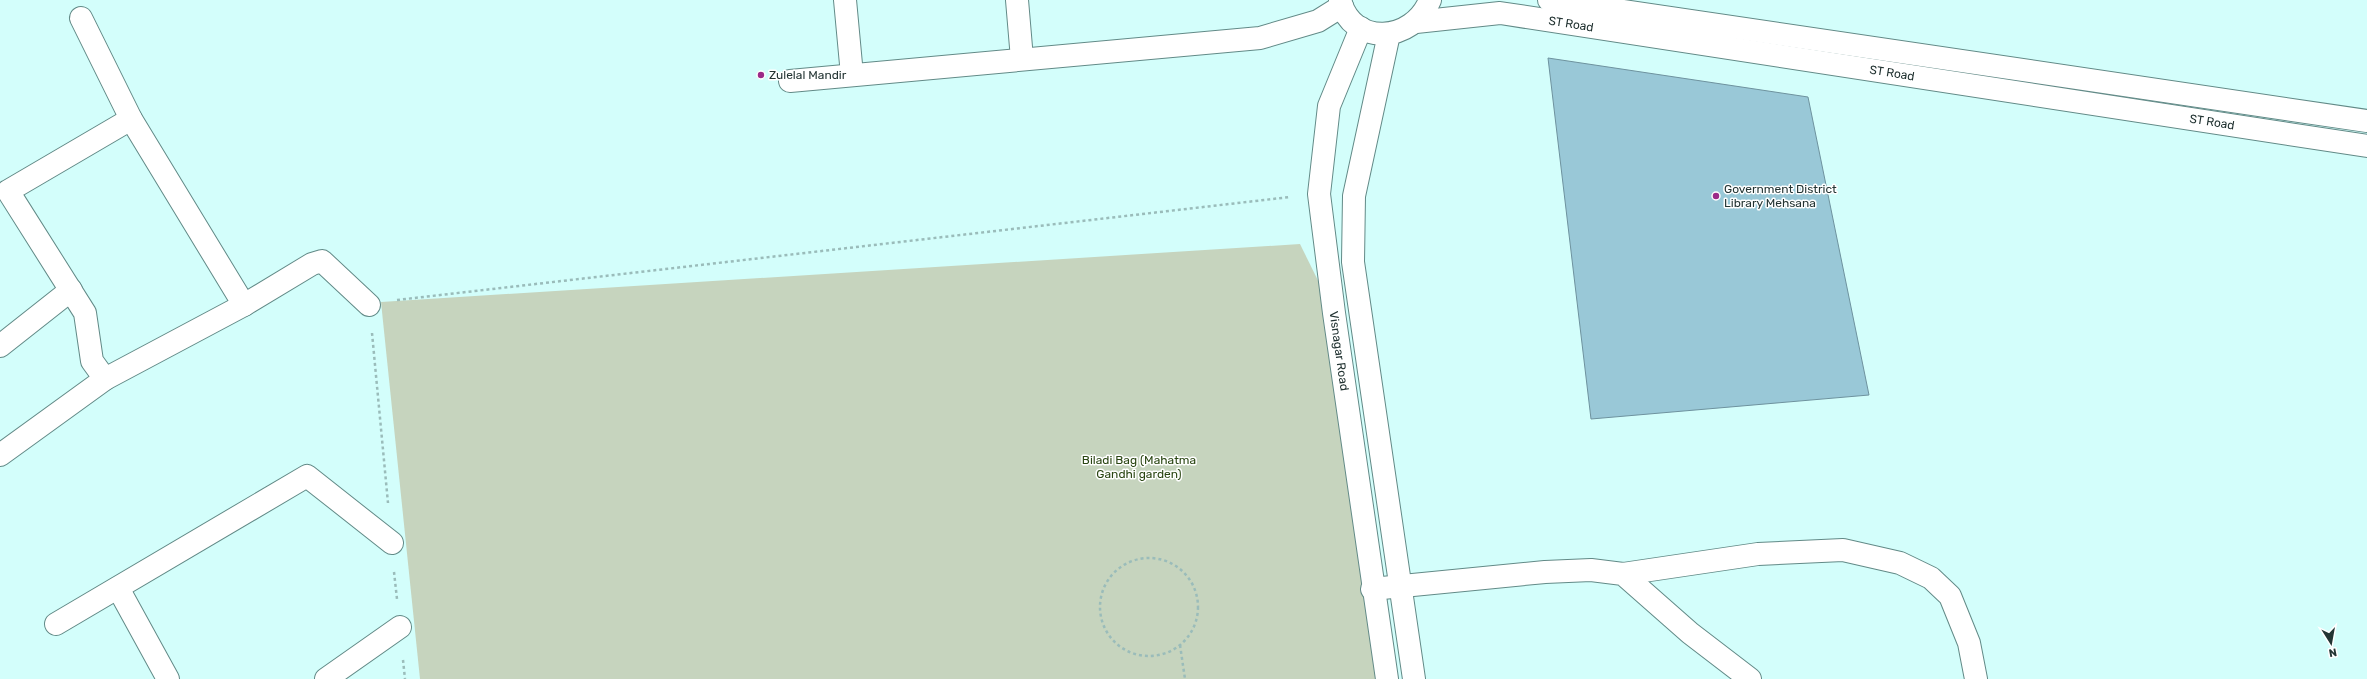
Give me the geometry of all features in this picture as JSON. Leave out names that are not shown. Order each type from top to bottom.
[{"type":"street","points":[[845,0],[852,75]]},
{"type":"street","points":[[1017,0],[1022,59]]},
{"type":"street","points":[[790,81],[1260,38],[1318,21],[1341,3],[1350,18],[1361,28],[1375,33],[1390,34],[1403,31],[1416,22],[1425,11],[1430,0]]},
{"type":"street","name":"ST Road","points":[[1549,0],[2367,121]]},
{"type":"street","name":"ST Road","points":[[1416,22],[1500,13],[2367,146]]},
{"type":"street","points":[[81,18],[131,119],[244,305]]},
{"type":"street","name":"Visnagar Road","points":[[1361,28],[1329,106],[1319,194],[1372,589],[1387,679]]},
{"type":"street","points":[[1390,34],[1354,196],[1353,262],[1414,679]]},
{"type":"street","points":[[106,379],[92,361],[85,313],[4,184],[131,119]]},
{"type":"street","points":[[0,455],[106,379],[244,305],[312,264],[322,261],[369,305]]},
{"type":"street","points":[[0,346],[71,290]]},
{"type":"street","points":[[56,624],[307,476],[392,543]]},
{"type":"street","points":[[1372,589],[1545,572],[1591,570],[1623,574],[1758,554],[1843,550],[1900,563],[1931,578],[1950,596],[1969,642],[1976,679]]},
{"type":"street","points":[[1623,574],[1690,632],[1750,679]]},
{"type":"street","points":[[118,588],[168,679]]},
{"type":"street","points":[[326,679],[400,627]]},
{"type":"path","points":[[400,627],[369,305],[1319,194]]},
{"type":"path","points":[[1180,645],[1166,653],[1149,656],[1133,653],[1118,645],[1110,637],[1101,617],[1100,601],[1105,585],[1114,572],[1127,563],[1142,558],[1159,558],[1173,564],[1186,574],[1194,587],[1198,603],[1197,618],[1190,633],[1180,645],[1185,679]]},
{"type":"green space","name":"Biladi Bag (Mahatma Gandhi garden)","points":[[1300,244],[1334,313],[1389,679],[420,679],[381,302]]},
{"type":"building","points":[[1548,58],[1808,97],[1869,395],[1591,419]]},
{"type":"place","name":"Zulelal Mandir","points":[[761,75]]},
{"type":"place","name":"Government District Library Mehsana","points":[[1716,196]]}]
